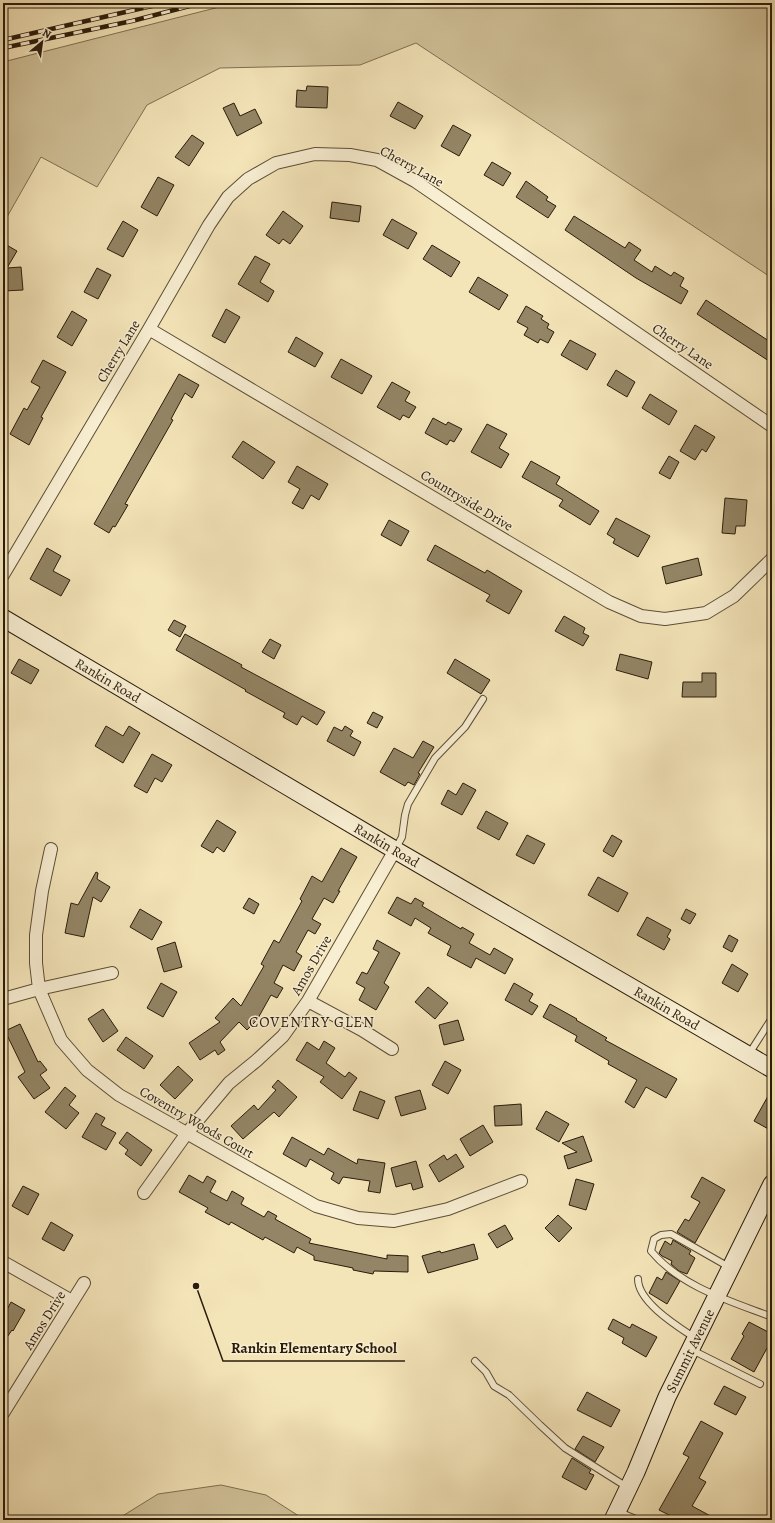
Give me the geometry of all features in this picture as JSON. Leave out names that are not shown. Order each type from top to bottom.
[{"type":"street","name":"Cherry Lane","points":[[3,575],[209,225],[228,198],[248,179],[276,163],[315,154],[350,155],[377,160],[415,181],[772,426]]},
{"type":"street","name":"Countryside Drive","points":[[148,329],[609,602],[641,616],[665,619],[706,613],[734,596],[772,560]]},
{"type":"street","name":"Rankin Road","points":[[3,618],[395,850],[772,1069]]},
{"type":"street","name":"Coventry Woods Court","points":[[51,849],[42,892],[36,935],[36,963],[39,989],[61,1040],[87,1070],[119,1095],[316,1206],[358,1218],[394,1221],[448,1209],[521,1181]]},
{"type":"street","name":"Amos Drive","points":[[144,1193],[187,1133],[229,1083],[283,1036],[308,1001],[395,850]]},
{"type":"street","points":[[3,999],[39,989],[112,973]]},
{"type":"street","points":[[308,1001],[362,1030],[392,1049]]},
{"type":"street","name":"Summit Avenue","points":[[616,1516],[667,1397],[772,1184]]},
{"type":"street","points":[[3,1262],[72,1301]]},
{"type":"street","name":"Amos Drive","points":[[3,1413],[84,1283]]},
{"type":"lane","points":[[395,850],[402,836],[408,804],[435,758],[465,726],[484,699]]},
{"type":"lane","points":[[749,1055],[772,1018]]},
{"type":"lane","points":[[731,1268],[671,1234],[661,1234],[654,1239],[651,1251],[662,1264],[684,1279],[717,1296],[772,1317]]},
{"type":"lane","points":[[638,1279],[638,1286],[661,1315],[694,1344],[760,1384]]},
{"type":"lane","points":[[475,1361],[486,1372],[494,1386],[509,1395],[565,1448],[629,1488]]},
{"type":"lane","points":[[616,1516],[638,1520]]},
{"type":"shaded area","points":[[235,3],[772,3],[772,278],[416,43],[360,65],[220,68],[147,105],[97,187],[41,157],[3,224],[3,62]]},
{"type":"shaded area","points":[[221,1485],[266,1495],[302,1518],[301,1520],[116,1520],[158,1494]]},
{"type":"building","points":[[307,86],[328,87],[327,108],[296,107],[297,90],[306,91]]},
{"type":"building","points":[[398,102],[423,116],[415,129],[390,116]]},
{"type":"building","points":[[234,103],[240,116],[255,109],[262,123],[237,136],[223,108]]},
{"type":"building","points":[[453,125],[471,135],[459,156],[441,146]]},
{"type":"building","points":[[192,135],[204,143],[189,166],[175,157]]},
{"type":"building","points":[[492,162],[511,173],[503,186],[484,175]]},
{"type":"building","points":[[158,177],[174,185],[157,216],[141,207]]},
{"type":"building","points":[[526,181],[548,197],[546,200],[556,206],[548,218],[516,197]]},
{"type":"building","points":[[332,202],[361,206],[359,222],[330,218]]},
{"type":"building","points":[[283,211],[303,226],[290,244],[283,239],[279,244],[266,235]]},
{"type":"building","points":[[574,216],[625,248],[629,242],[641,250],[634,260],[652,272],[655,266],[671,276],[674,272],[684,278],[680,286],[688,291],[681,304],[636,278],[565,230]]},
{"type":"building","points":[[392,219],[417,233],[408,249],[383,235]]},
{"type":"building","points":[[123,221],[138,230],[123,257],[107,249]]},
{"type":"building","points":[[3,243],[17,251],[7,268],[21,267],[23,290],[3,291]]},
{"type":"building","points":[[432,245],[460,262],[451,277],[423,259]]},
{"type":"building","points":[[255,256],[270,264],[260,282],[274,291],[268,302],[238,284]]},
{"type":"building","points":[[97,268],[111,275],[98,299],[84,292]]},
{"type":"building","points":[[478,277],[508,295],[499,310],[469,292]]},
{"type":"building","points":[[706,300],[772,343],[772,363],[697,314]]},
{"type":"building","points":[[526,306],[543,316],[541,319],[549,324],[547,328],[554,332],[548,343],[540,339],[538,343],[524,335],[528,328],[517,322]]},
{"type":"building","points":[[226,309],[240,317],[225,343],[212,336]]},
{"type":"building","points":[[72,311],[87,320],[72,346],[57,337]]},
{"type":"building","points":[[296,337],[323,353],[315,367],[288,352]]},
{"type":"building","points":[[570,340],[596,354],[587,370],[561,355]]},
{"type":"building","points":[[341,359],[372,376],[362,394],[331,377]]},
{"type":"building","points":[[43,360],[66,372],[41,417],[43,418],[29,445],[10,434],[24,408],[27,410],[40,387],[31,382]]},
{"type":"building","points":[[616,370],[635,382],[627,397],[607,385]]},
{"type":"building","points":[[179,374],[199,385],[192,398],[185,393],[171,419],[173,420],[125,504],[128,505],[115,527],[113,526],[109,533],[94,524]]},
{"type":"building","points":[[392,382],[410,392],[405,401],[416,407],[409,418],[403,415],[400,420],[377,407]]},
{"type":"building","points":[[650,394],[677,411],[669,425],[642,408]]},
{"type":"building","points":[[433,418],[446,425],[448,422],[462,429],[454,442],[450,440],[447,445],[425,433]]},
{"type":"building","points":[[487,424],[507,434],[499,448],[509,454],[501,468],[471,452]]},
{"type":"building","points":[[695,425],[715,437],[706,452],[702,449],[695,460],[680,451]]},
{"type":"building","points":[[243,441],[275,462],[263,479],[232,457]]},
{"type":"building","points":[[669,456],[679,462],[670,479],[659,473]]},
{"type":"building","points":[[531,461],[560,477],[556,484],[599,511],[590,525],[559,506],[563,500],[522,477]]},
{"type":"building","points":[[297,466],[328,484],[319,500],[311,495],[303,509],[292,503],[300,489],[288,482]]},
{"type":"building","points":[[725,498],[747,500],[745,526],[736,526],[735,534],[722,533]]},
{"type":"building","points":[[616,518],[650,536],[638,557],[613,543],[615,539],[607,534]]},
{"type":"building","points":[[389,520],[409,531],[401,546],[381,535]]},
{"type":"building","points":[[435,545],[485,573],[487,570],[522,591],[509,614],[486,601],[490,595],[427,560]]},
{"type":"building","points":[[47,548],[61,556],[53,571],[70,580],[61,596],[30,579]]},
{"type":"building","points":[[698,558],[702,575],[666,584],[662,567]]},
{"type":"building","points":[[564,616],[585,628],[583,633],[589,636],[583,646],[555,631]]},
{"type":"building","points":[[174,620],[186,626],[180,637],[168,630]]},
{"type":"building","points":[[185,634],[242,665],[241,667],[325,712],[317,725],[302,716],[297,725],[283,717],[285,713],[176,650]]},
{"type":"building","points":[[270,639],[281,645],[274,659],[262,652]]},
{"type":"building","points":[[620,654],[652,662],[648,679],[616,670]]},
{"type":"building","points":[[19,659],[39,670],[31,684],[11,673]]},
{"type":"building","points":[[455,659],[490,680],[481,694],[447,673]]},
{"type":"building","points":[[702,673],[716,673],[716,697],[682,697],[683,682],[702,682]]},
{"type":"building","points":[[373,712],[383,717],[377,728],[367,723]]},
{"type":"building","points":[[106,726],[123,736],[129,726],[140,733],[123,763],[95,746]]},
{"type":"building","points":[[345,726],[353,731],[350,736],[361,742],[354,756],[327,741],[334,727],[342,731]]},
{"type":"building","points":[[423,741],[434,747],[418,773],[420,774],[414,785],[408,782],[405,786],[380,772],[394,748],[413,758]]},
{"type":"building","points":[[152,754],[172,765],[162,782],[155,778],[147,793],[134,786]]},
{"type":"building","points":[[463,783],[476,790],[462,815],[441,804],[448,790],[456,795]]},
{"type":"building","points":[[486,811],[508,823],[499,840],[477,828]]},
{"type":"building","points":[[217,820],[236,832],[224,852],[217,847],[213,853],[201,846]]},
{"type":"building","points":[[527,835],[545,844],[534,864],[516,855]]},
{"type":"building","points":[[612,835],[622,841],[613,857],[603,851]]},
{"type":"building","points":[[341,848],[357,857],[333,903],[324,898],[312,919],[321,924],[315,934],[308,930],[296,952],[302,956],[294,971],[283,965],[274,983],[283,988],[277,998],[271,995],[257,1020],[247,1030],[239,1022],[220,1042],[225,1050],[218,1055],[215,1050],[200,1060],[189,1043],[220,1022],[215,1018],[233,998],[241,1006],[264,966],[261,964],[274,940],[279,943],[302,901],[300,899],[312,876],[322,882]]},
{"type":"building","points":[[96,872],[98,873],[97,879],[110,887],[101,902],[93,897],[84,937],[65,933],[71,903],[78,905]]},
{"type":"building","points":[[598,877],[628,893],[618,912],[588,895]]},
{"type":"building","points":[[397,897],[411,904],[415,898],[424,903],[422,906],[461,929],[462,927],[474,934],[469,943],[490,955],[494,948],[513,959],[505,974],[476,958],[471,968],[447,955],[451,946],[428,933],[431,928],[415,918],[411,926],[388,913]]},
{"type":"building","points":[[249,898],[259,904],[254,914],[243,908]]},
{"type":"building","points":[[140,909],[162,922],[152,940],[130,927]]},
{"type":"building","points":[[686,909],[696,914],[690,924],[681,919]]},
{"type":"building","points":[[647,917],[671,930],[667,937],[670,939],[664,950],[637,935]]},
{"type":"building","points":[[729,935],[738,940],[732,952],[723,947]]},
{"type":"building","points":[[377,940],[400,953],[384,983],[389,987],[376,1010],[359,1000],[365,988],[356,983],[362,972],[367,974],[379,952],[373,949]]},
{"type":"building","points":[[175,942],[182,967],[164,972],[157,948]]},
{"type":"building","points":[[732,964],[748,974],[738,992],[722,983]]},
{"type":"building","points":[[161,983],[177,992],[163,1017],[147,1008]]},
{"type":"building","points":[[514,983],[533,994],[529,1001],[538,1006],[532,1015],[505,1000]]},
{"type":"building","points":[[428,987],[448,1003],[435,1019],[415,1002]]},
{"type":"building","points":[[550,1004],[607,1038],[605,1040],[677,1079],[666,1098],[646,1087],[634,1108],[625,1102],[637,1080],[608,1064],[609,1061],[575,1041],[577,1036],[543,1017]]},
{"type":"building","points":[[103,1009],[118,1031],[103,1042],[88,1019]]},
{"type":"building","points":[[458,1020],[464,1040],[444,1045],[439,1025]]},
{"type":"building","points":[[20,1024],[38,1062],[40,1061],[47,1070],[40,1075],[50,1088],[34,1099],[18,1077],[25,1072],[5,1031]]},
{"type":"building","points":[[126,1037],[153,1056],[144,1069],[117,1050]]},
{"type":"building","points":[[324,1041],[335,1048],[326,1063],[345,1077],[349,1072],[357,1078],[342,1099],[320,1082],[324,1077],[296,1060],[307,1042],[319,1050]]},
{"type":"building","points":[[445,1061],[461,1070],[448,1094],[432,1085]]},
{"type":"building","points":[[178,1066],[193,1080],[175,1099],[160,1085]]},
{"type":"building","points":[[278,1080],[297,1097],[279,1117],[274,1112],[243,1139],[231,1126],[254,1105],[258,1110],[276,1090],[272,1087]]},
{"type":"building","points":[[65,1087],[76,1096],[69,1105],[79,1113],[66,1129],[45,1112]]},
{"type":"building","points":[[772,1089],[772,1131],[754,1121]]},
{"type":"building","points":[[420,1090],[426,1109],[401,1116],[395,1097]]},
{"type":"building","points":[[360,1091],[385,1101],[378,1119],[353,1110]]},
{"type":"building","points":[[521,1104],[522,1125],[495,1126],[494,1106]]},
{"type":"building","points":[[546,1111],[569,1124],[559,1142],[536,1129]]},
{"type":"building","points":[[96,1113],[105,1118],[101,1125],[116,1133],[106,1150],[82,1137]]},
{"type":"building","points":[[483,1125],[493,1142],[470,1156],[460,1139]]},
{"type":"building","points":[[127,1132],[152,1150],[141,1166],[125,1154],[128,1150],[119,1143]]},
{"type":"building","points":[[583,1136],[592,1161],[568,1169],[564,1156],[577,1152],[562,1143]]},
{"type":"building","points":[[292,1137],[324,1155],[328,1148],[357,1164],[358,1159],[385,1163],[380,1193],[368,1191],[370,1181],[343,1177],[339,1184],[331,1179],[334,1173],[310,1159],[306,1167],[283,1154]]},
{"type":"building","points":[[456,1154],[464,1167],[439,1182],[429,1165],[444,1155],[447,1160]]},
{"type":"building","points":[[416,1161],[423,1187],[413,1190],[411,1183],[396,1187],[391,1168]]},
{"type":"building","points":[[189,1175],[203,1183],[207,1176],[216,1181],[210,1192],[227,1201],[232,1191],[244,1198],[241,1204],[264,1217],[268,1211],[277,1216],[275,1219],[311,1239],[309,1243],[387,1259],[387,1255],[408,1256],[408,1272],[374,1271],[373,1274],[353,1270],[353,1268],[314,1260],[314,1256],[297,1247],[294,1253],[265,1237],[263,1240],[231,1222],[229,1225],[205,1212],[208,1208],[179,1192]]},
{"type":"building","points":[[702,1177],[725,1190],[695,1243],[677,1232],[685,1219],[689,1221],[700,1202],[691,1197]]},
{"type":"building","points":[[576,1179],[594,1184],[586,1210],[569,1205]]},
{"type":"building","points":[[23,1186],[39,1194],[28,1215],[12,1206]]},
{"type":"building","points":[[558,1215],[572,1228],[559,1242],[545,1228]]},
{"type":"building","points":[[51,1222],[73,1235],[64,1251],[42,1239]]},
{"type":"building","points":[[505,1225],[513,1239],[497,1248],[488,1234]]},
{"type":"building","points":[[673,1240],[691,1251],[689,1254],[695,1258],[687,1274],[679,1271],[671,1264],[672,1261],[659,1253],[665,1241],[671,1245]]},
{"type":"building","points":[[474,1244],[478,1259],[428,1273],[422,1256],[440,1251],[441,1253]]},
{"type":"building","points":[[666,1272],[680,1281],[667,1304],[649,1293],[657,1277],[662,1280]]},
{"type":"building","points":[[11,1302],[25,1310],[13,1331],[12,1330],[3,1343],[3,1317]]},
{"type":"building","points":[[613,1319],[630,1328],[632,1324],[657,1337],[646,1357],[622,1343],[624,1338],[608,1329]]},
{"type":"building","points":[[749,1322],[772,1334],[772,1351],[767,1348],[754,1372],[731,1359],[744,1336],[742,1334]]},
{"type":"building","points":[[724,1386],[746,1397],[736,1415],[714,1404]]},
{"type":"building","points":[[587,1392],[620,1410],[611,1427],[577,1410]]},
{"type":"building","points":[[701,1421],[723,1433],[699,1478],[706,1482],[692,1506],[718,1520],[679,1520],[659,1510],[689,1457],[683,1454]]},
{"type":"building","points":[[583,1436],[604,1447],[595,1462],[575,1449]]},
{"type":"building","points":[[572,1458],[591,1470],[589,1473],[594,1475],[586,1490],[562,1477]]},
{"type":"railway","points":[[3,40],[165,3]]},
{"type":"railway","points":[[3,48],[132,21],[201,3]]},
{"type":"place","name":"Rankin Elementary School","points":[[196,1286]]},
{"type":"district","name":"COVENTRY GLEN","points":[[312,1022]]}]
